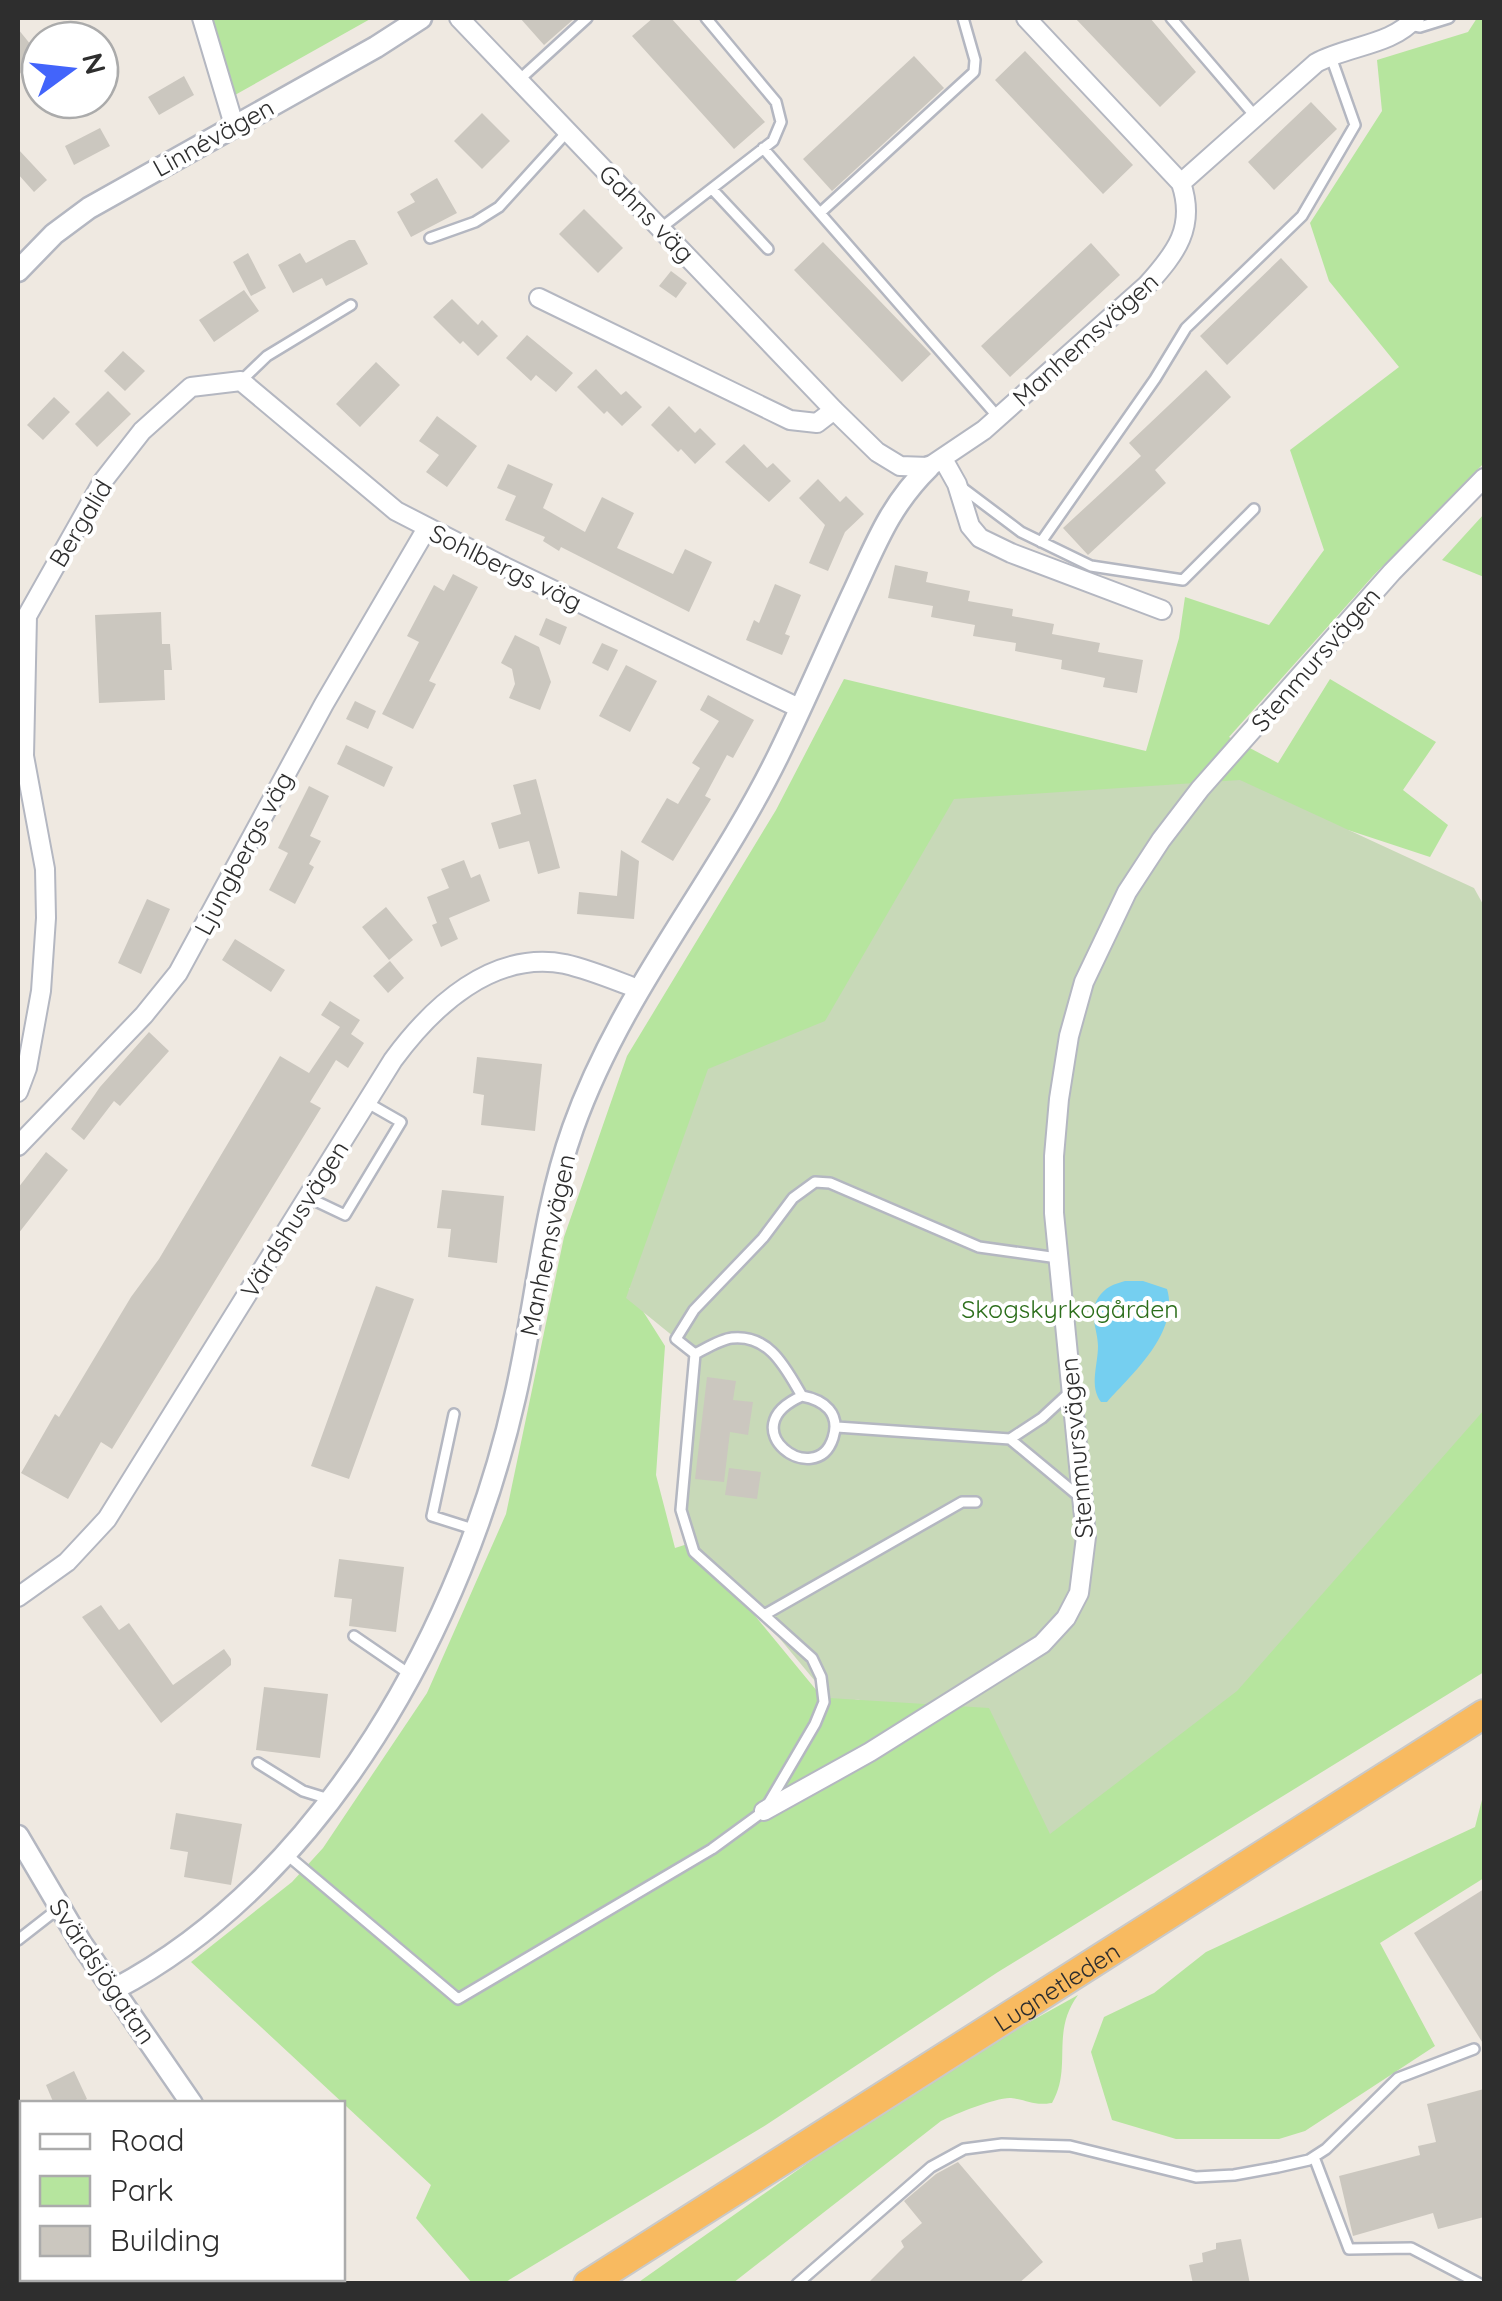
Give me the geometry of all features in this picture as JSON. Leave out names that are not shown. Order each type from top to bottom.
[{"type":"highway","name":"Lugnetleden","points":[[588,2284],[1008,2013],[1484,1714]]},
{"type":"highway","name":"Lugnetleden","points":[[598,2284],[629,2259]]},
{"type":"street","points":[[202,18],[234,125]]},
{"type":"street","name":"Linnévägen","points":[[18,272],[54,234],[89,208],[421,18]]},
{"type":"street","name":"Gahns väg","points":[[459,18],[878,452],[900,466],[936,463]]},
{"type":"street","points":[[1026,18],[1182,182],[1316,63],[1382,38],[1412,21]]},
{"type":"street","name":"Manhemsvägen","points":[[115,1989],[149,1971],[200,1935],[257,1885],[330,1799],[394,1706],[450,1596],[476,1530],[514,1402],[557,1177],[600,1056],[741,824],[893,508],[936,463],[998,417],[1147,285],[1171,259],[1188,220],[1182,182]]},
{"type":"street","points":[[539,298],[790,420],[817,423],[834,410]]},
{"type":"street","name":"Sohlbergs väg","points":[[241,381],[384,502],[427,528],[799,708]]},
{"type":"street","name":"Bergalid","points":[[18,1092],[31,1049],[46,931],[45,870],[24,756],[27,616],[103,481],[142,431],[191,387],[241,381]]},
{"type":"street","points":[[936,463],[957,484],[970,526],[980,538],[1012,554],[1162,610]]},
{"type":"street","name":"Stenmursvägen","points":[[764,1811],[870,1752],[1042,1644],[1066,1618],[1079,1593],[1085,1562],[1054,1213],[1054,1156],[1058,1098],[1084,982],[1127,892],[1200,789],[1392,572],[1484,478]]},
{"type":"street","name":"Ljungbergs väg","points":[[18,1146],[144,1015],[178,973],[308,734],[427,528]]},
{"type":"street","name":"Värdshusvägen","points":[[18,1598],[67,1562],[107,1520],[392,1060],[431,1012],[452,995],[502,970],[563,964],[638,989]]},
{"type":"street","name":"Svärdsjögatan","points":[[18,1836],[59,1908],[190,2101]]},
{"type":"lane","points":[[519,80],[587,18]]},
{"type":"lane","points":[[661,228],[773,141],[781,122],[776,102],[706,18]]},
{"type":"lane","points":[[820,213],[974,72],[975,60],[963,18]]},
{"type":"lane","points":[[1171,18],[1255,116]]},
{"type":"lane","points":[[1412,21],[1420,27],[1449,18]]},
{"type":"lane","points":[[1041,542],[1155,380],[1186,328],[1302,216],[1355,125],[1331,55]]},
{"type":"lane","points":[[430,238],[474,222],[499,207],[568,131]]},
{"type":"lane","points":[[763,148],[998,417]]},
{"type":"lane","points":[[712,189],[768,249]]},
{"type":"lane","points":[[241,381],[267,356],[351,305]]},
{"type":"lane","points":[[957,484],[1008,523],[1091,566],[1184,580],[1254,510]]},
{"type":"lane","points":[[307,1197],[345,1215],[401,1122],[366,1102]]},
{"type":"lane","points":[[695,1354],[676,1339],[694,1310],[764,1238],[793,1198],[815,1182],[830,1183],[979,1247],[1059,1258]]},
{"type":"lane","points":[[695,1354],[732,1338],[765,1345],[782,1362],[802,1396]]},
{"type":"lane","points":[[695,1354],[680,1510],[694,1552],[812,1658],[824,1702],[764,1811]]},
{"type":"lane","points":[[1010,1439],[1042,1418],[1071,1391]]},
{"type":"lane","points":[[802,1396],[819,1399],[832,1411],[836,1427],[830,1447],[813,1459],[792,1458],[776,1444],[773,1423],[782,1404],[802,1396]]},
{"type":"lane","points":[[454,1414],[432,1516],[476,1530]]},
{"type":"lane","points":[[836,1427],[1010,1439],[1082,1498]]},
{"type":"lane","points":[[764,1615],[962,1502],[976,1502]]},
{"type":"lane","points":[[354,1636],[410,1674]]},
{"type":"lane","points":[[258,1762],[303,1791],[330,1799]]},
{"type":"lane","name":"Stenmursvägen","points":[[286,1854],[458,1999],[712,1848],[764,1811]]},
{"type":"lane","points":[[18,1940],[59,1908]]},
{"type":"lane","points":[[797,2284],[931,2167],[964,2148],[1002,2144],[1070,2146],[1196,2177],[1234,2175],[1314,2157],[1398,2078],[1474,2049]]},
{"type":"lane","points":[[1314,2157],[1349,2249],[1410,2248],[1480,2284]]},
{"type":"green space","points":[[212,18],[372,18],[235,95]]},
{"type":"green space","points":[[1477,18],[1484,18],[1484,463],[1373,576],[1229,737],[1278,763],[1330,679],[1436,742],[1403,790],[1448,825],[1430,857],[1348,830],[923,981],[629,1289],[665,1346],[656,1475],[675,1548],[785,1513],[814,1557],[747,1606],[817,1691],[859,1700],[1484,1295],[1484,1672],[998,1972],[766,2125],[504,2283],[472,2283],[416,2218],[431,2185],[191,1962],[292,1882],[323,1848],[427,1693],[506,1514],[564,1237],[627,1056],[776,810],[844,679],[1146,751],[1179,638],[1185,597],[1269,625],[1324,550],[1290,450],[1399,367],[1329,281],[1310,223],[1382,111],[1377,60],[1468,32]]},
{"type":"green space","points":[[1484,514],[1484,577],[1442,560]]},
{"type":"green space","name":"Skogskyrkogården","points":[[1240,780],[1474,888],[1484,906],[1484,1410],[1237,1691],[1050,1834],[989,1708],[829,1698],[743,1594],[699,1550],[681,1510],[695,1354],[626,1298],[708,1069],[825,1021],[954,799]]},
{"type":"green space","points":[[1484,1792],[1484,1878],[1380,1943],[1435,2046],[1305,2131],[1279,2139],[1176,2139],[1112,2120],[1091,2052],[1104,2017],[1154,1993],[1206,1952],[1475,1827]]},
{"type":"green space","points":[[1078,1995],[1065,2023],[1061,2076],[1052,2103],[1005,2098],[941,2121],[733,2283],[636,2284],[853,2131],[992,2043]]},
{"type":"water","points":[[1125,1281],[1143,1281],[1167,1289],[1167,1321],[1140,1365],[1107,1402],[1101,1402],[1095,1382],[1098,1346],[1094,1310],[1104,1291]]},
{"type":"building","points":[[520,18],[575,18],[544,45]]},
{"type":"building","points":[[653,18],[671,18],[765,122],[734,149],[632,36]]},
{"type":"building","points":[[1075,18],[1150,18],[1196,72],[1160,107]]},
{"type":"building","points":[[18,29],[20,73],[18,75]]},
{"type":"building","points":[[1025,51],[1133,165],[1103,194],[995,80]]},
{"type":"building","points":[[914,56],[944,88],[832,191],[803,159]]},
{"type":"building","points":[[184,76],[194,95],[159,115],[148,97]]},
{"type":"building","points":[[1311,102],[1337,129],[1274,190],[1248,162]]},
{"type":"building","points":[[482,113],[510,141],[482,169],[454,141]]},
{"type":"building","points":[[100,128],[110,146],[74,165],[65,146]]},
{"type":"building","points":[[18,149],[47,180],[34,192],[18,174]]},
{"type":"building","points":[[437,178],[457,213],[411,237],[397,212],[415,202],[410,194]]},
{"type":"building","points":[[584,209],[623,248],[598,273],[559,234]]},
{"type":"building","points":[[355,240],[368,264],[326,286],[322,278],[293,293],[278,265],[300,253],[306,263]]},
{"type":"building","points":[[823,242],[931,354],[902,382],[794,270]]},
{"type":"building","points":[[1091,243],[1120,275],[1010,377],[981,346]]},
{"type":"building","points":[[248,253],[266,288],[251,296],[233,262]]},
{"type":"building","points":[[1281,258],[1308,287],[1227,365],[1200,336]]},
{"type":"building","points":[[671,271],[687,283],[676,298],[659,286]]},
{"type":"building","points":[[244,290],[259,311],[214,342],[199,320]]},
{"type":"building","points":[[452,299],[478,325],[482,320],[498,336],[478,356],[433,317]]},
{"type":"building","points":[[527,335],[573,373],[556,392],[536,375],[531,381],[506,358]]},
{"type":"building","points":[[123,351],[145,371],[125,391],[104,371]]},
{"type":"building","points":[[376,362],[400,385],[360,427],[336,404]]},
{"type":"building","points":[[596,369],[621,395],[626,391],[642,407],[622,426],[577,387]]},
{"type":"building","points":[[1206,370],[1231,397],[1155,470],[1166,483],[1088,555],[1063,528],[1141,456],[1129,443]]},
{"type":"building","points":[[108,391],[131,414],[97,447],[75,424]]},
{"type":"building","points":[[54,397],[70,412],[43,440],[27,425]]},
{"type":"building","points":[[669,406],[695,433],[700,428],[716,444],[695,464],[651,425]]},
{"type":"building","points":[[437,416],[477,446],[447,487],[426,472],[439,455],[419,441]]},
{"type":"building","points":[[744,444],[767,468],[773,463],[791,481],[769,502],[725,462]]},
{"type":"building","points":[[508,464],[553,484],[543,508],[585,532],[602,497],[634,513],[617,548],[673,574],[685,549],[712,562],[689,612],[561,547],[559,551],[543,541],[545,537],[505,520],[516,496],[497,488]]},
{"type":"building","points":[[818,479],[840,502],[846,496],[864,514],[845,532],[828,571],[809,563],[825,525],[799,498]]},
{"type":"building","points":[[895,565],[928,572],[926,582],[970,591],[968,601],[1013,609],[1012,616],[1054,624],[1052,634],[1100,643],[1098,652],[1143,660],[1137,693],[1103,687],[1105,678],[1061,669],[1062,660],[1015,651],[1016,643],[973,636],[975,625],[931,617],[933,606],[888,598]]},
{"type":"building","points":[[453,574],[478,587],[429,681],[436,684],[413,729],[382,714],[419,642],[407,636],[434,585],[444,591]]},
{"type":"building","points":[[775,584],[801,595],[785,634],[790,636],[782,655],[746,640],[754,620],[759,623]]},
{"type":"building","points":[[161,612],[162,644],[170,644],[172,670],[164,670],[165,700],[99,703],[95,615]]},
{"type":"building","points":[[546,618],[567,627],[560,645],[539,635]]},
{"type":"building","points":[[515,635],[539,647],[551,682],[540,710],[509,698],[515,684],[512,669],[501,663]]},
{"type":"building","points":[[602,643],[618,650],[608,671],[592,663]]},
{"type":"building","points":[[626,665],[657,681],[630,732],[599,716]]},
{"type":"building","points":[[708,695],[754,720],[733,758],[727,755],[705,796],[711,799],[673,861],[641,842],[667,798],[678,804],[700,768],[692,763],[719,721],[700,710]]},
{"type":"building","points":[[355,701],[376,711],[368,729],[346,719]]},
{"type":"building","points":[[346,745],[393,767],[384,787],[337,764]]},
{"type":"building","points":[[536,779],[560,868],[538,874],[529,841],[499,849],[491,823],[521,814],[513,785]]},
{"type":"building","points":[[309,786],[329,796],[310,836],[321,841],[309,864],[314,867],[295,904],[269,890],[288,853],[278,848]]},
{"type":"building","points":[[621,850],[639,861],[634,919],[577,914],[579,892],[617,896]]},
{"type":"building","points":[[464,860],[471,878],[480,874],[490,901],[449,918],[458,939],[441,947],[432,925],[437,923],[427,897],[449,888],[441,869]]},
{"type":"building","points":[[147,899],[170,909],[141,974],[118,963]]},
{"type":"building","points":[[386,907],[413,940],[389,960],[362,927]]},
{"type":"building","points":[[235,939],[285,970],[271,992],[222,960]]},
{"type":"building","points":[[390,961],[404,978],[388,993],[373,976]]},
{"type":"building","points":[[330,1001],[360,1020],[351,1034],[364,1043],[348,1068],[336,1060],[310,1102],[321,1108],[112,1449],[101,1442],[68,1499],[21,1473],[55,1414],[59,1417],[131,1297],[159,1259],[280,1056],[309,1073],[340,1027],[321,1015]]},
{"type":"building","points":[[149,1032],[169,1051],[120,1106],[114,1101],[84,1140],[71,1129],[100,1087]]},
{"type":"building","points":[[477,1057],[542,1064],[535,1131],[481,1125],[484,1095],[473,1093]]},
{"type":"building","points":[[46,1152],[68,1170],[18,1234],[18,1188]]},
{"type":"building","points":[[442,1190],[504,1196],[497,1263],[448,1257],[451,1229],[437,1228]]},
{"type":"building","points":[[376,1286],[414,1299],[349,1479],[311,1466]]},
{"type":"building","points":[[707,1377],[736,1381],[733,1400],[753,1402],[748,1435],[730,1432],[724,1482],[695,1479]]},
{"type":"building","points":[[729,1468],[761,1472],[757,1499],[725,1495]]},
{"type":"building","points":[[339,1559],[404,1567],[396,1632],[349,1626],[352,1599],[334,1597]]},
{"type":"building","points":[[101,1605],[119,1630],[129,1623],[173,1685],[224,1649],[231,1665],[161,1723],[82,1617]]},
{"type":"building","points":[[264,1687],[328,1694],[320,1758],[256,1750]]},
{"type":"building","points":[[176,1813],[242,1824],[231,1885],[184,1877],[188,1852],[170,1849]]},
{"type":"building","points":[[1484,1889],[1484,2045],[1414,1933]]},
{"type":"building","points":[[74,2071],[87,2099],[53,2101],[46,2085]]},
{"type":"building","points":[[1484,2089],[1484,2217],[1438,2229],[1433,2213],[1353,2236],[1339,2176],[1420,2155],[1418,2146],[1436,2142],[1427,2104]]},
{"type":"building","points":[[958,2162],[1043,2262],[1018,2284],[867,2284],[904,2247],[901,2241],[922,2223],[904,2201],[936,2174]]},
{"type":"building","points":[[1241,2239],[1250,2284],[1193,2284],[1189,2265],[1203,2262],[1202,2253],[1216,2249],[1216,2243]]}]
